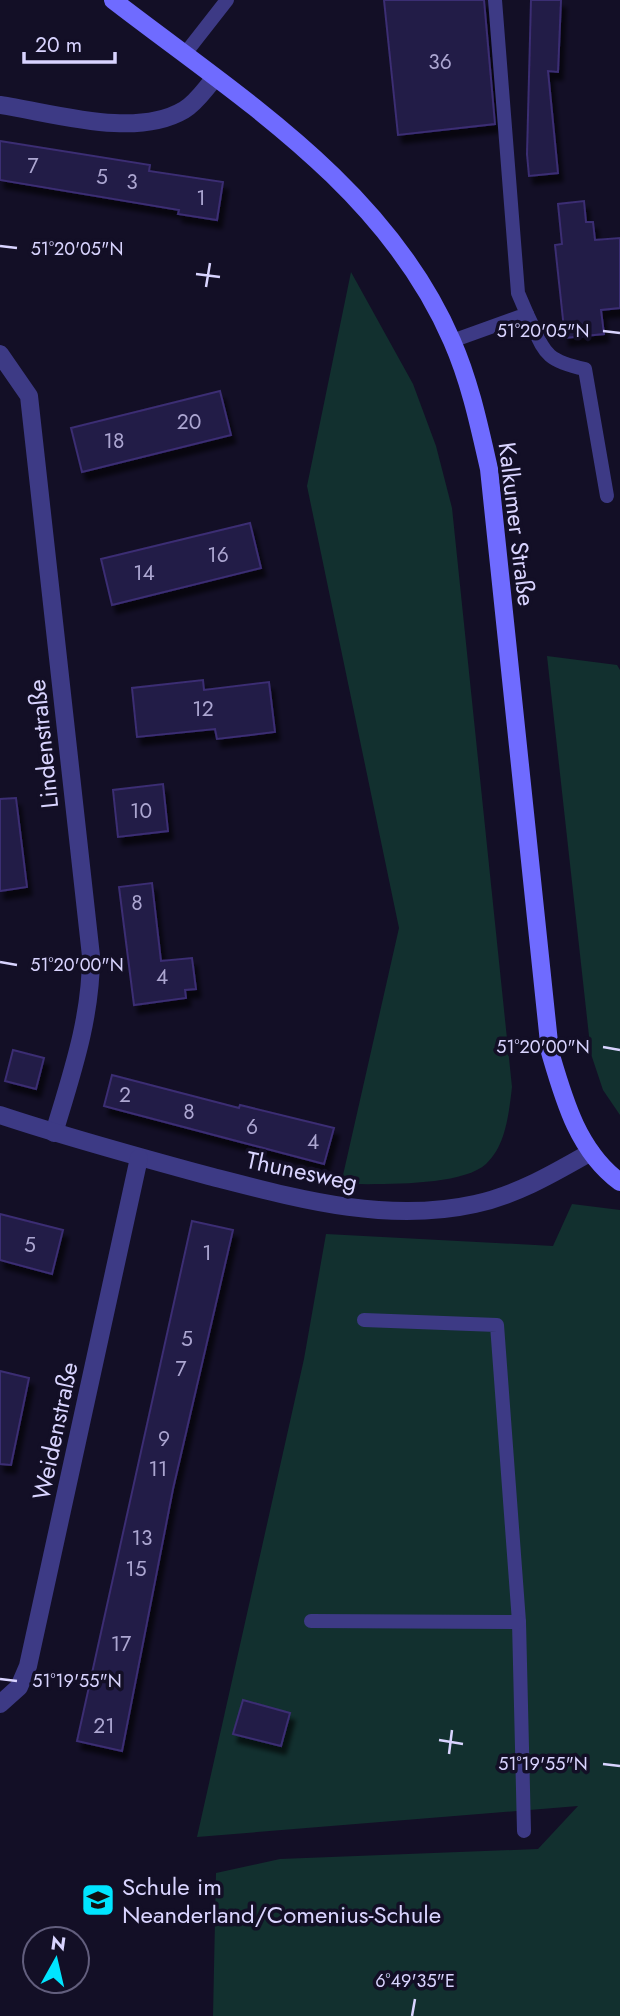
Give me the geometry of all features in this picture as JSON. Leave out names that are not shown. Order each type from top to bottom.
[{"type":"main road","name":"Kalkumer Straße","points":[[113,0],[314,155],[379,220],[418,278],[452,341],[474,400],[489,468],[550,1052],[568,1114],[590,1152],[606,1172],[620,1182]]},
{"type":"street","points":[[0,105],[127,125],[169,118],[187,108],[214,79]]},
{"type":"street","name":"Lindenstraße","points":[[0,355],[29,396],[91,956],[91,995],[85,1031],[54,1133]]},
{"type":"street","name":"Thunesweg","points":[[0,1115],[139,1158],[309,1201],[369,1209],[430,1210],[476,1204],[536,1183],[590,1152]]},
{"type":"street","name":"Weidenstraße","points":[[0,1704],[19,1688],[29,1665],[139,1158]]},
{"type":"lane","points":[[184,55],[227,0]]},
{"type":"lane","points":[[495,0],[518,293],[545,351],[557,363],[585,369],[607,496]]},
{"type":"lane","points":[[452,341],[527,314]]},
{"type":"lane","points":[[364,1320],[497,1325],[519,1622],[524,1830]]},
{"type":"lane","points":[[311,1621],[519,1622]]},
{"type":"green space","points":[[351,272],[413,384],[436,446],[452,508],[512,1087],[508,1118],[493,1157],[474,1171],[458,1177],[417,1183],[341,1184],[399,928],[307,486]]},
{"type":"green space","points":[[547,656],[617,665],[620,670],[620,1115],[603,1090],[591,1054]]},
{"type":"green space","points":[[572,1204],[620,1210],[620,2016],[213,2016],[216,1873],[280,1859],[538,1849],[578,1806],[197,1837],[304,1359],[326,1234],[553,1246]]},
{"type":"building","points":[[384,0],[484,0],[495,124],[398,135]]},
{"type":"building","points":[[531,0],[561,0],[558,72],[548,71],[558,173],[529,176],[527,154]]},
{"type":"building","points":[[0,141],[150,165],[149,171],[223,182],[217,220],[178,214],[179,210],[0,180]]},
{"type":"building","points":[[584,201],[586,222],[593,222],[595,240],[620,238],[620,308],[601,310],[604,334],[565,338],[555,245],[562,244],[558,204]]},
{"type":"building","points":[[220,391],[231,435],[82,472],[71,428]]},
{"type":"building","points":[[250,523],[261,568],[112,605],[101,559]]},
{"type":"building","points":[[203,680],[204,690],[269,682],[275,732],[217,739],[215,729],[137,737],[132,688]]},
{"type":"building","points":[[163,784],[168,831],[118,837],[113,790]]},
{"type":"building","points":[[16,798],[27,887],[0,891],[0,799]]},
{"type":"building","points":[[152,883],[161,961],[192,958],[196,989],[185,990],[186,998],[134,1005],[119,887]]},
{"type":"building","points":[[13,1050],[44,1058],[36,1089],[5,1081]]},
{"type":"building","points":[[112,1075],[239,1108],[240,1105],[334,1128],[324,1164],[104,1106]]},
{"type":"building","points":[[0,1214],[63,1230],[52,1274],[0,1260]]},
{"type":"building","points":[[192,1221],[233,1230],[173,1489],[122,1751],[77,1741]]},
{"type":"building","points":[[0,1371],[29,1378],[11,1465],[0,1464]]},
{"type":"building","points":[[243,1700],[290,1713],[281,1746],[233,1734]]},
{"type":"place","name":"Schule im Neanderland/Comenius-Schule","points":[[98,1900]]}]
